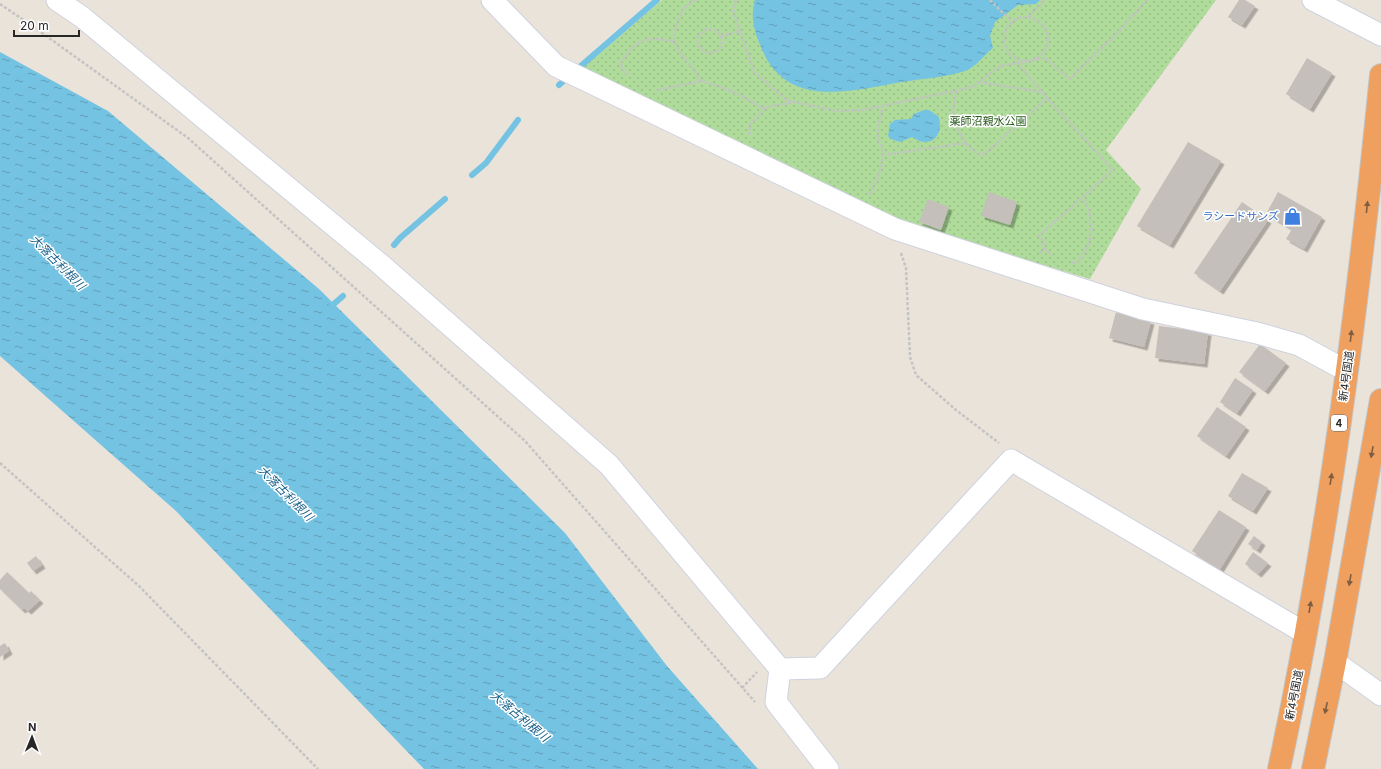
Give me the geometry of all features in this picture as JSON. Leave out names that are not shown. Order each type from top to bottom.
[{"type":"highway","name":"新4号国道","points":[[1279,769],[1305,633],[1347,371],[1381,75]]},
{"type":"highway","points":[[1313,769],[1335,662],[1381,400]]},
{"type":"street","points":[[57,0],[82,17],[379,263],[609,465],[780,668],[776,702],[828,769]]},
{"type":"street","points":[[492,0],[558,67],[895,230],[1143,309],[1257,333],[1299,345],[1347,371]]},
{"type":"street","points":[[1313,0],[1381,35]]},
{"type":"street","points":[[780,668],[820,668],[1012,460],[1305,633]]},
{"type":"street","points":[[1335,662],[1381,695]]},
{"type":"path","points":[[695,0],[685,6],[674,36],[679,52],[696,71],[700,80],[702,81]]},
{"type":"path","points":[[736,0],[733,10],[754,72],[786,100],[836,111],[863,110],[973,87],[1000,66],[1030,60],[1045,58],[1070,79],[1124,26],[1147,0]]},
{"type":"path","points":[[990,0],[1012,22]]},
{"type":"path","points":[[1028,17],[1045,0]]},
{"type":"path","points":[[0,4],[188,138],[525,441],[757,705]]},
{"type":"path","points":[[1028,17],[1040,21],[1048,33],[1048,40],[1043,53],[1030,60],[1016,58],[1007,48],[1005,34],[1012,22],[1019,18],[1028,17]]},
{"type":"path","points":[[708,29],[716,30],[721,36],[722,44],[714,52],[707,52],[699,44],[700,36],[708,29]]},
{"type":"path","points":[[721,36],[740,31]]},
{"type":"path","points":[[631,79],[623,70],[620,63],[632,47],[643,40],[661,39],[675,42]]},
{"type":"path","points":[[1014,268],[1044,250],[1043,241],[1039,236],[1113,170],[1017,63]]},
{"type":"path","points":[[651,88],[657,91],[702,81],[734,92],[764,108],[795,102]]},
{"type":"path","points":[[979,82],[1042,92]]},
{"type":"path","points":[[956,91],[952,121],[973,151],[984,155],[1047,98]]},
{"type":"path","points":[[869,195],[880,173],[883,162],[883,155],[878,137],[879,121],[884,106]]},
{"type":"path","points":[[883,155],[966,143]]},
{"type":"path","points":[[1068,264],[1079,261],[1086,251],[1092,232],[1090,208],[1083,197]]},
{"type":"path","points":[[895,230],[906,268],[910,357],[916,375],[956,410],[1004,447],[1012,460]]},
{"type":"path","points":[[1043,248],[1054,258]]},
{"type":"path","points":[[0,463],[139,586],[318,769]]},
{"type":"green space","name":"薬師沼親水公園","points":[[662,0],[1216,0],[1106,150],[1141,189],[1090,279],[900,222],[578,72]]},
{"type":"water","points":[[755,0],[1040,0],[1036,4],[1018,5],[995,22],[990,36],[993,48],[976,64],[965,71],[862,89],[821,92],[803,88],[786,80],[772,67],[756,35],[753,18]]},
{"type":"water","name":"大落古利根川","points":[[0,52],[108,111],[319,289],[565,533],[667,666],[758,769],[424,769],[176,511],[0,356]]},
{"type":"water","points":[[924,110],[929,110],[938,116],[940,129],[933,140],[929,142],[922,142],[912,137],[900,142],[891,139],[888,136],[890,124],[895,120],[911,119],[914,114]]},
{"type":"building","points":[[1239,0],[1245,0],[1255,6],[1242,25],[1228,17]]},
{"type":"building","points":[[1307,58],[1332,73],[1310,109],[1286,94]]},
{"type":"building","points":[[1188,142],[1221,161],[1170,245],[1137,226]]},
{"type":"building","points":[[989,192],[1017,202],[1010,225],[981,216]]},
{"type":"building","points":[[1278,192],[1322,217],[1304,249],[1286,239],[1292,229],[1266,214]]},
{"type":"building","points":[[928,199],[949,207],[941,230],[919,222]]},
{"type":"building","points":[[1242,202],[1268,220],[1220,291],[1194,273]]},
{"type":"building","points":[[1116,312],[1151,321],[1144,347],[1109,338]]},
{"type":"building","points":[[1159,326],[1208,332],[1204,364],[1155,358]]},
{"type":"building","points":[[1260,344],[1286,363],[1265,391],[1239,372]]},
{"type":"building","points":[[1235,378],[1253,390],[1237,413],[1220,402]]},
{"type":"building","points":[[1217,407],[1246,427],[1226,456],[1197,436]]},
{"type":"building","points":[[1242,473],[1268,488],[1253,511],[1228,496]]},
{"type":"building","points":[[1219,510],[1246,527],[1220,569],[1192,551]]},
{"type":"building","points":[[1254,536],[1262,542],[1257,550],[1248,544]]},
{"type":"building","points":[[1253,552],[1268,563],[1258,574],[1245,564]]},
{"type":"building","points":[[36,556],[42,565],[33,571],[27,563]]},
{"type":"building","points":[[7,572],[29,593],[31,591],[40,600],[28,611],[24,608],[22,610],[0,589],[0,580]]},
{"type":"building","points":[[5,643],[9,651],[0,657],[0,646]]},
{"type":"waterway","points":[[575,71],[657,0]]},
{"type":"waterway","points":[[559,85],[568,77]]},
{"type":"waterway","points":[[472,175],[486,163],[518,120]]},
{"type":"waterway","points":[[394,245],[445,199]]},
{"type":"waterway","points":[[328,309],[343,296]]},
{"type":"place","name":"ラシードサンズ","points":[[1292,216]]}]
